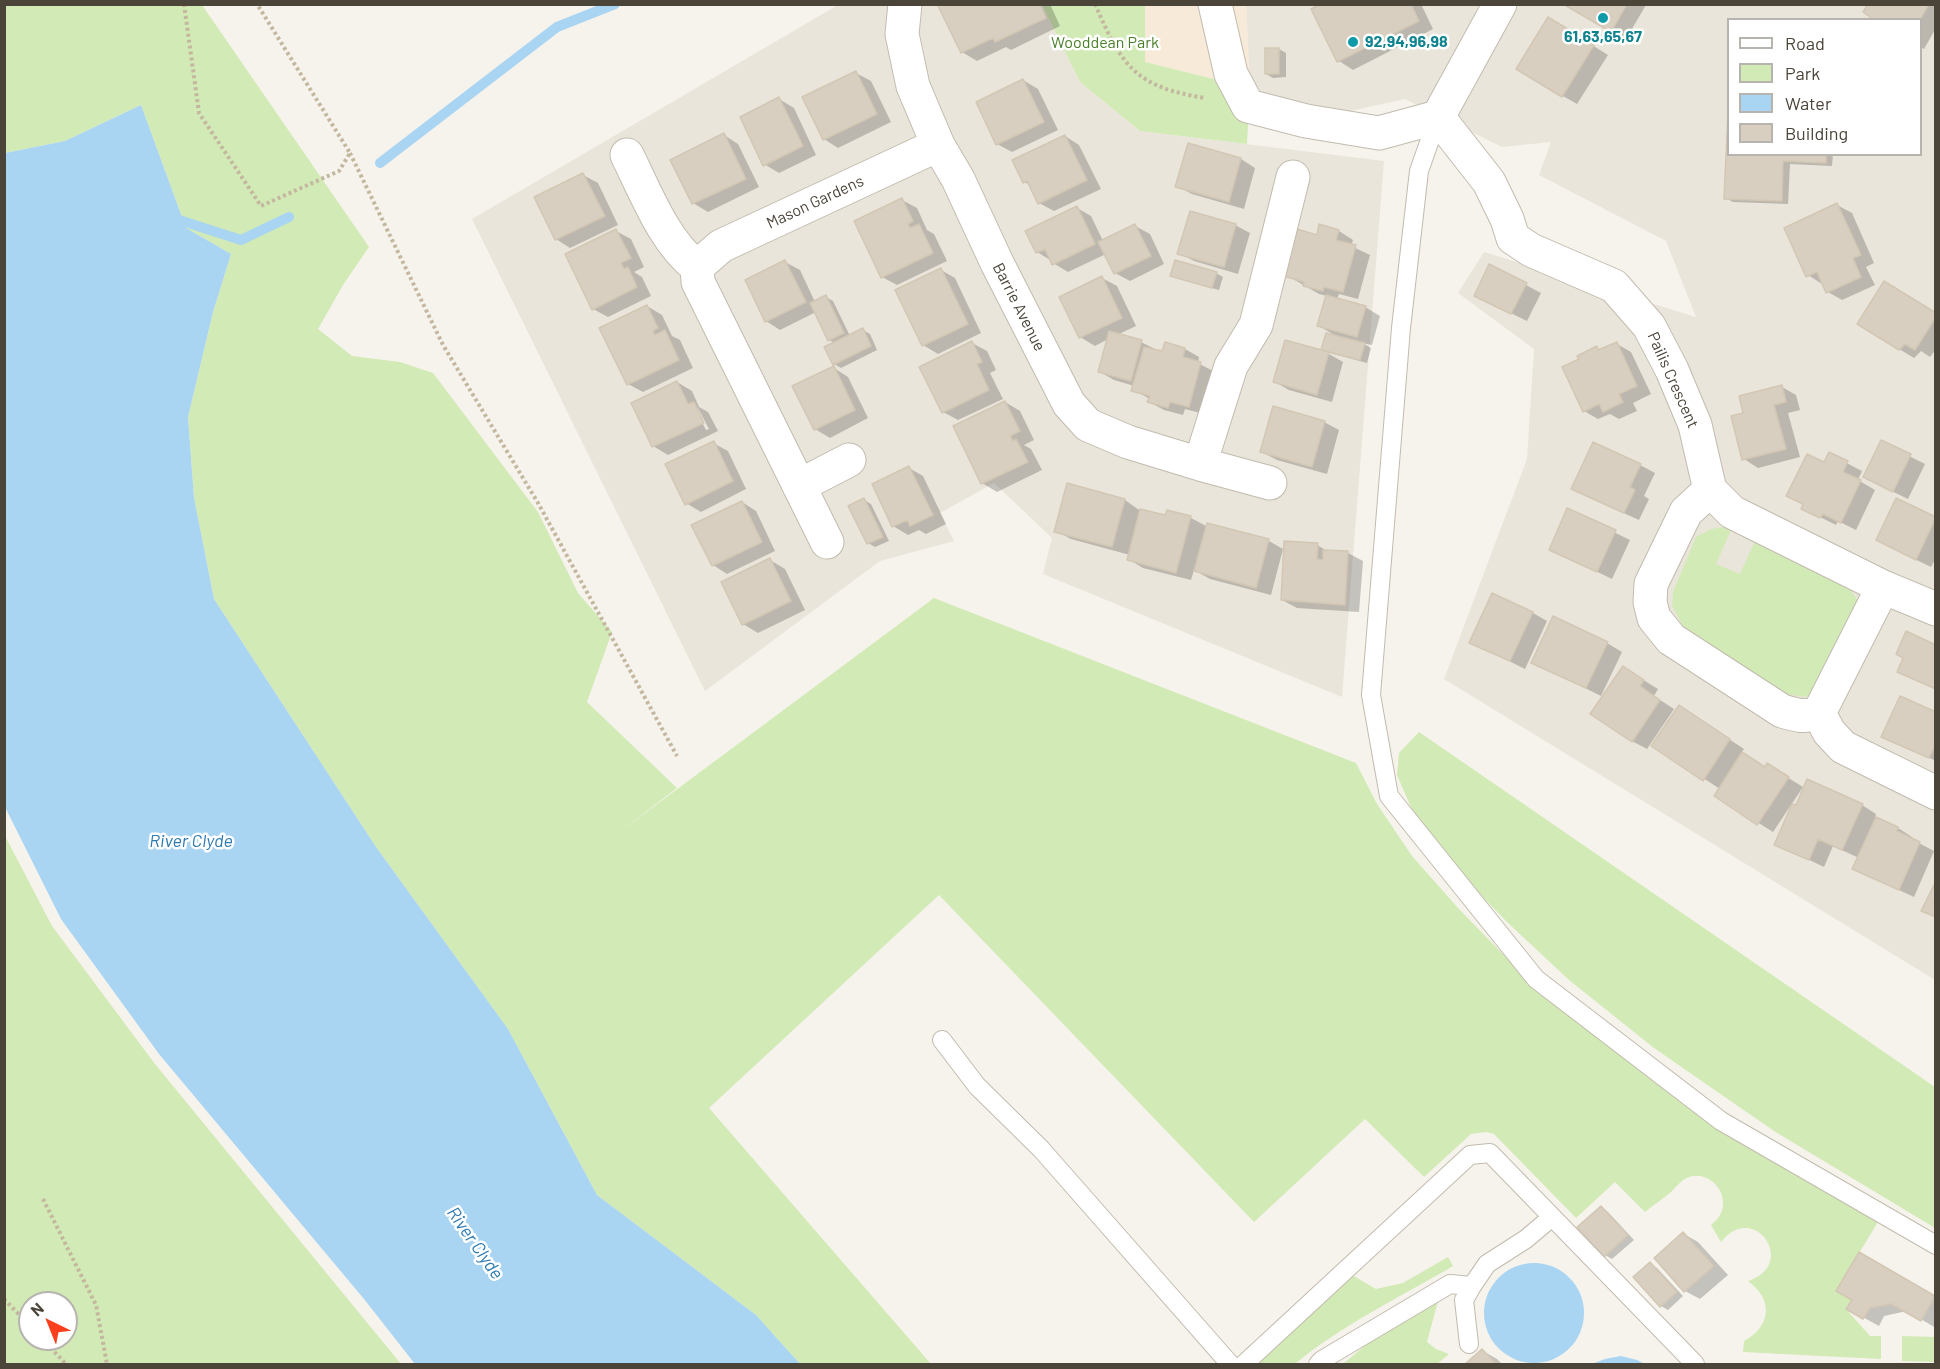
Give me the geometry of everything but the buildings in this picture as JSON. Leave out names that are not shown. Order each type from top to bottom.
[{"type":"street","name":"Barrie Avenue","points":[[905,4],[902,34],[913,86],[938,145],[958,179],[997,263],[1070,404],[1088,425],[1128,442],[1269,483]]},
{"type":"street","points":[[1215,4],[1232,74],[1248,106],[1306,121],[1379,133],[1438,117],[1500,4]]},
{"type":"street","name":"Pailis Crescent","points":[[1438,117],[1489,182],[1507,219],[1513,238],[1531,250],[1614,286],[1649,326],[1672,370],[1695,425],[1710,490]]},
{"type":"street","name":"Mason Gardens","points":[[697,267],[721,246],[938,145]]},
{"type":"street","points":[[627,154],[657,217],[686,259],[697,267],[698,282],[827,542]]},
{"type":"street","points":[[1200,464],[1231,366],[1256,326],[1293,177]]},
{"type":"street","points":[[799,486],[849,460]]},
{"type":"street","points":[[1884,587],[1819,713],[1809,716],[1797,716],[1782,711],[1671,639],[1654,618],[1650,602],[1650,584],[1686,512],[1710,490],[1732,512],[1884,587],[1935,609]]},
{"type":"street","points":[[1819,713],[1829,732],[1843,747],[1935,794]]},
{"type":"lane","points":[[1438,117],[1419,171],[1401,328],[1371,695],[1389,796],[1536,979],[1721,1122],[1935,1245]]},
{"type":"lane","points":[[942,1040],[977,1086],[1041,1149],[1230,1365]]},
{"type":"lane","points":[[1244,1365],[1470,1155],[1490,1153],[1695,1365]]},
{"type":"lane","points":[[1469,1344],[1464,1300],[1472,1286],[1487,1264],[1526,1239],[1552,1217]]},
{"type":"lane","points":[[1318,1365],[1322,1360],[1450,1284],[1472,1286]]},
{"type":"path","points":[[184,4],[199,113],[261,206],[339,171],[350,153]]},
{"type":"path","points":[[257,4],[350,153],[443,345],[538,503],[677,756]]},
{"type":"path","points":[[1095,4],[1122,59],[1147,82],[1177,94],[1248,106]]},
{"type":"path","points":[[43,1198],[96,1305],[108,1365]]},
{"type":"path","points":[[4,1299],[18,1314]]},
{"type":"path","points":[[53,1351],[66,1365]]},
{"type":"shaded area","points":[[838,5],[1042,5],[1080,82],[1140,131],[1384,161],[1342,697],[1043,574],[1052,538],[994,483],[940,513],[954,541],[880,561],[705,691],[472,219]]},
{"type":"shaded area","points":[[1145,5],[1246,5],[1250,88],[1144,62]]},
{"type":"shaded area","points":[[1246,5],[1935,5],[1935,980],[1444,679],[1527,459],[1534,349],[1458,293],[1484,252],[1696,317],[1666,241],[1539,175],[1551,142],[1502,147],[1405,99],[1337,114],[1250,88]]},
{"type":"green space","points":[[5,5],[202,5],[369,247],[343,285],[318,329],[352,356],[400,362],[433,373],[538,512],[578,593],[612,632],[587,702],[677,788],[617,834],[934,598],[1356,763],[1377,804],[1412,856],[1458,908],[1538,990],[1718,1127],[1878,1222],[1836,1291],[1852,1300],[1846,1309],[1870,1336],[1881,1336],[1881,1359],[1743,1352],[1744,1341],[1760,1328],[1766,1312],[1762,1296],[1748,1281],[1763,1273],[1770,1262],[1771,1251],[1766,1240],[1757,1232],[1746,1228],[1734,1231],[1721,1242],[1711,1225],[1719,1217],[1723,1199],[1714,1182],[1702,1176],[1689,1177],[1684,1180],[1645,1212],[1615,1182],[1576,1218],[1494,1134],[1486,1132],[1471,1134],[1424,1177],[1365,1119],[1254,1222],[939,895],[709,1108],[931,1364],[800,1364],[756,1315],[597,1195],[508,1029],[376,847],[214,599],[194,498],[188,417],[213,312],[231,254],[186,228],[141,105],[65,141],[5,153]]},
{"type":"green space","name":"Wooddean Park","points":[[1042,5],[1145,5],[1145,62],[1250,88],[1247,144],[1140,131],[1080,82]]},
{"type":"green space","points":[[1724,527],[1731,530],[1716,564],[1740,574],[1756,539],[1848,586],[1858,601],[1821,691],[1805,697],[1785,694],[1682,625],[1672,605],[1673,592],[1696,537],[1711,529]]},
{"type":"green space","points":[[1419,732],[1935,1087],[1935,1228],[1774,1131],[1654,1048],[1569,980],[1507,922],[1447,860],[1413,812],[1397,775],[1399,753]]},
{"type":"green space","points":[[5,836],[52,926],[155,1064],[401,1364],[5,1364]]},
{"type":"green space","points":[[1448,1257],[1453,1266],[1351,1324],[1295,1364],[1255,1364],[1350,1274],[1376,1289],[1403,1283]]},
{"type":"green space","points":[[1438,1301],[1427,1342],[1436,1349],[1449,1354],[1437,1364],[1343,1364],[1381,1332]]},
{"type":"green space","points":[[1902,1336],[1935,1337],[1935,1362],[1902,1361]]},
{"type":"water","name":"River Clyde","points":[[141,105],[186,228],[231,254],[213,312],[188,417],[194,498],[214,599],[376,847],[508,1029],[597,1195],[756,1315],[800,1364],[415,1364],[364,1299],[159,1054],[61,919],[5,807],[5,153],[65,141]]},
{"type":"water","points":[[1534,1263],[1553,1267],[1569,1278],[1580,1294],[1584,1313],[1580,1332],[1569,1348],[1553,1359],[1534,1363],[1515,1359],[1499,1348],[1488,1332],[1484,1313],[1488,1294],[1499,1278],[1515,1267]]},
{"type":"water","points":[[1621,1356],[1645,1364],[1592,1364],[1605,1359]]},
{"type":"waterway","points":[[380,163],[557,27],[615,4]]},
{"type":"waterway","points":[[172,223],[179,220],[241,240],[289,217]]},
{"type":"place","name":"61,63,65,67","points":[[1603,18]]},
{"type":"place","name":"92,94,96,98","points":[[1353,42]]}]
